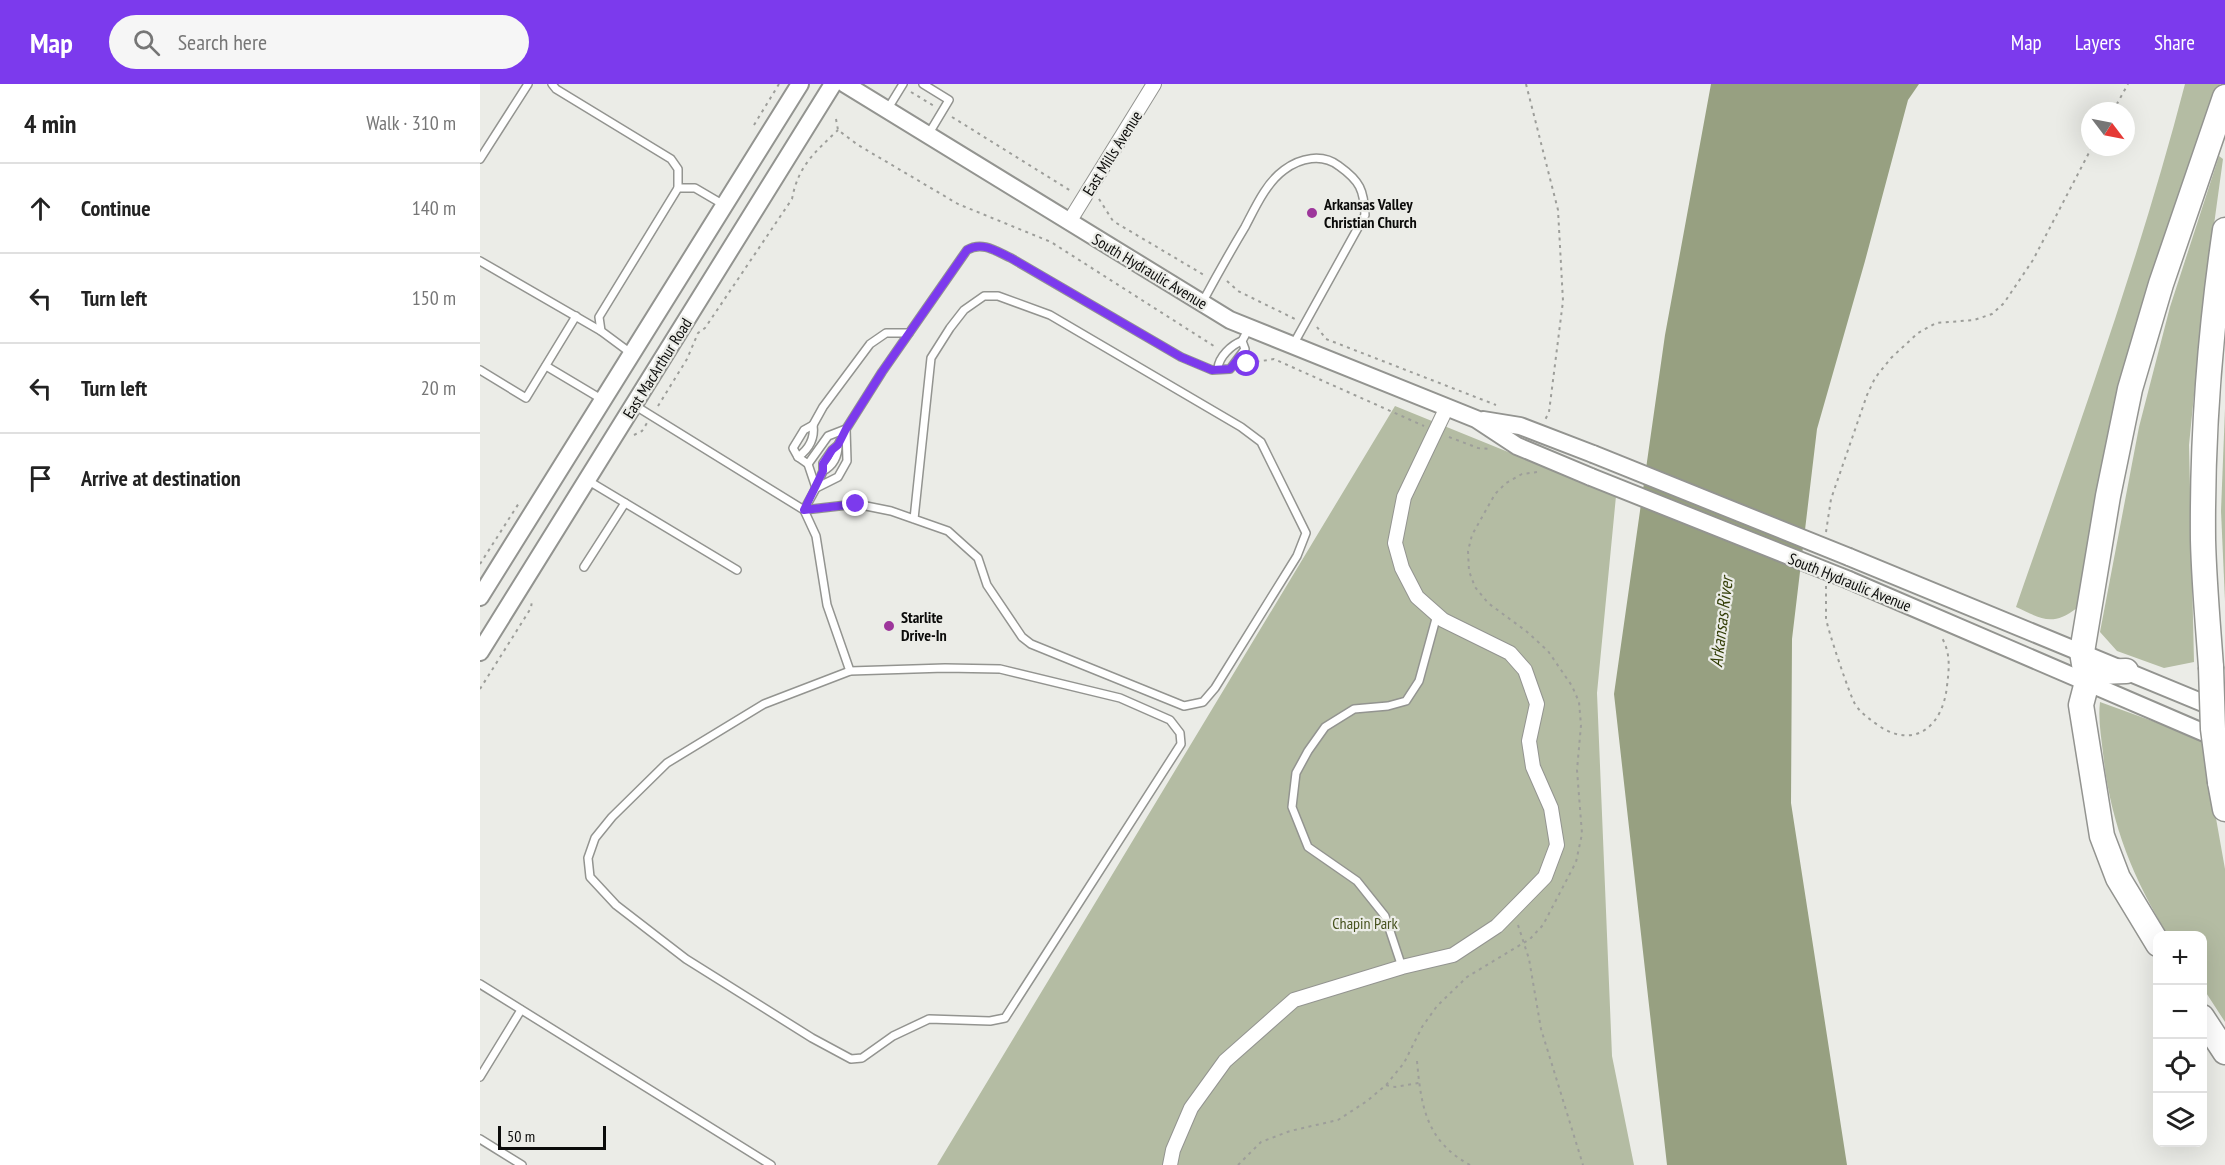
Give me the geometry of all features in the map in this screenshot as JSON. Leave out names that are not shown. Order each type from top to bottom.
[{"type":"highway","points":[[2153,937],[2118,878],[2102,836],[2081,705],[2087,682],[2082,652],[2108,496],[2130,389],[2160,284],[2225,97]]},
{"type":"highway","points":[[2225,230],[2215,297],[2206,427],[2203,540],[2213,729],[2225,809]]},
{"type":"highway","points":[[2087,682],[2099,672],[2126,671]]},
{"type":"highway","points":[[2207,1025],[2225,1052]]},
{"type":"street","name":"East MacArthur Road","points":[[480,597],[800,84]]},
{"type":"street","name":"East MacArthur Road","points":[[480,652],[833,84]]},
{"type":"street","name":"South Hydraulic Avenue","points":[[845,84],[1230,320],[1245,334],[1293,345],[1476,419],[1517,446],[1849,580],[2225,741]]},
{"type":"street","name":"East Mills Avenue","points":[[1069,222],[1154,84]]},
{"type":"street","points":[[1170,1165],[1173,1150],[1191,1108],[1225,1061],[1294,1000],[1402,967],[1453,955],[1497,926],[1545,877],[1557,844],[1551,808],[1531,758],[1529,741],[1537,704],[1525,670],[1510,653],[1443,620],[1417,597],[1402,568],[1395,543],[1404,497],[1447,407]]},
{"type":"street","name":"South Hydraulic Avenue","points":[[1476,419],[1520,426],[1593,454],[2225,712]]},
{"type":"lane","points":[[480,159],[528,84]]},
{"type":"lane","points":[[552,84],[556,89],[671,159],[678,169],[678,188],[599,317],[601,331]]},
{"type":"lane","points":[[923,84],[949,100],[928,135]]},
{"type":"lane","points":[[887,110],[902,85]]},
{"type":"lane","points":[[1202,303],[1265,191],[1282,171],[1299,161],[1316,157],[1335,162],[1354,177],[1364,195],[1365,215],[1293,345]]},
{"type":"lane","points":[[678,188],[695,188],[724,205]]},
{"type":"lane","points":[[804,510],[816,488],[823,471],[823,464],[838,445],[846,429],[909,333],[967,250],[974,245],[1011,258],[1181,357],[1212,370],[1230,369],[1245,349],[1245,334]]},
{"type":"lane","points":[[480,261],[601,331],[632,354]]},
{"type":"lane","points":[[804,510],[856,504],[891,511],[948,531],[978,558],[987,585],[1022,637],[1031,644],[1184,706],[1203,702],[1215,688],[1297,556],[1306,533],[1261,442],[1241,427],[1050,315],[998,296],[984,296],[964,310],[931,358],[914,519]]},
{"type":"lane","points":[[480,370],[526,398],[576,316]]},
{"type":"lane","points":[[816,488],[808,464],[798,457],[793,448],[804,430],[813,425],[823,407],[870,344],[886,333],[909,333]]},
{"type":"lane","points":[[1218,368],[1218,361],[1245,334]]},
{"type":"lane","points":[[546,366],[603,400]]},
{"type":"lane","points":[[634,405],[804,510],[816,536],[826,605],[850,671]]},
{"type":"lane","points":[[798,457],[806,451],[814,435],[813,425]]},
{"type":"lane","points":[[808,464],[828,436],[846,429]]},
{"type":"lane","points":[[816,488],[838,477],[847,461],[846,429]]},
{"type":"lane","points":[[587,480],[737,570]]},
{"type":"lane","points":[[584,567],[625,502]]},
{"type":"lane","points":[[1402,967],[1385,916],[1356,881],[1308,847],[1292,807],[1296,773],[1325,727],[1354,709],[1388,706],[1406,701],[1419,681],[1437,615]]},
{"type":"lane","points":[[1000,669],[1120,698],[1170,720],[1180,733],[1181,744],[1005,1018],[990,1021],[929,1019],[892,1036],[862,1058],[851,1059],[812,1038],[686,959],[616,905],[590,877],[588,858],[595,838],[612,817],[667,763],[764,704],[850,671],[1000,669]]},
{"type":"lane","points":[[480,984],[771,1165]]},
{"type":"lane","points":[[480,1077],[521,1010]]},
{"type":"lane","points":[[480,1139],[522,1165]]},
{"type":"lane","points":[[754,1165],[759,1158]]},
{"type":"path","points":[[1526,84],[1558,210],[1563,301],[1549,412],[1540,434]]},
{"type":"path","points":[[2118,102],[2128,84]]},
{"type":"path","points":[[902,85],[1071,190]]},
{"type":"path","points":[[836,119],[838,130],[858,145],[958,204],[1051,242],[1226,353]]},
{"type":"path","points":[[1826,540],[1831,499],[1875,378],[1891,358],[1917,333],[1936,323],[1974,320],[1992,314],[2004,303],[2033,261],[2087,156]]},
{"type":"path","points":[[1093,197],[1099,199],[1113,221],[1207,277],[1226,280],[1238,291],[1294,319],[1315,325],[1326,339],[1500,407]]},
{"type":"path","points":[[1238,359],[1247,364],[1275,359],[1429,429]]},
{"type":"path","points":[[1239,1165],[1261,1142],[1290,1131],[1338,1120],[1386,1085],[1404,1063],[1422,1027],[1437,1006],[1467,976],[1525,942],[1543,925],[1576,862],[1582,834],[1577,770],[1581,725],[1579,702],[1572,686],[1548,651],[1526,631],[1488,603],[1475,587],[1469,571],[1468,551],[1472,535],[1495,494],[1506,483],[1522,474],[1545,473]]},
{"type":"path","points":[[1826,586],[1826,620],[1854,703],[1865,716],[1888,732],[1904,736],[1922,733],[1940,715],[1946,699],[1950,663],[1947,646],[1936,632]]},
{"type":"path","points":[[1512,911],[1525,942],[1541,1029],[1583,1165]]},
{"type":"path","points":[[1417,1061],[1419,1083],[1430,1126],[1442,1145],[1457,1158],[1470,1165]]},
{"type":"path","points":[[1386,1085],[1395,1087],[1419,1083]]},
{"type":"green space","points":[[2185,84],[2220,84],[2178,204],[2077,608],[2061,618],[2040,618],[2016,607],[2127,282]]},
{"type":"green space","points":[[2219,156],[2223,159],[2203,305],[2189,445],[2194,662],[2164,668],[2117,651],[2100,632],[2139,427],[2170,307]]},
{"type":"green space","name":"Chapin Park","points":[[1395,406],[1616,496],[1597,693],[1612,1056],[1634,1165],[937,1165]]},
{"type":"green space","points":[[2225,409],[2225,601],[2221,511]]},
{"type":"green space","points":[[2100,702],[2202,739],[2225,869],[2225,1022],[2207,994],[2207,931],[2166,931],[2133,870],[2111,802],[2099,715]]},
{"type":"water","name":"Arkansas River","points":[[1711,84],[1919,84],[1908,100],[1817,429],[1792,639],[1791,803],[1847,1165],[1667,1165],[1614,694],[1665,335]]},
{"type":"place","name":"Arkansas Valley Christian Church","points":[[1312,213]]},
{"type":"place","name":"Starlite Drive-In","points":[[889,626]]},
{"type":"route","points":[[856,504],[804,510],[816,488],[823,471],[823,464],[838,445],[882,372],[967,250],[974,245],[1011,258],[1181,357],[1212,370],[1230,369],[1238,359],[1247,364]]}]
